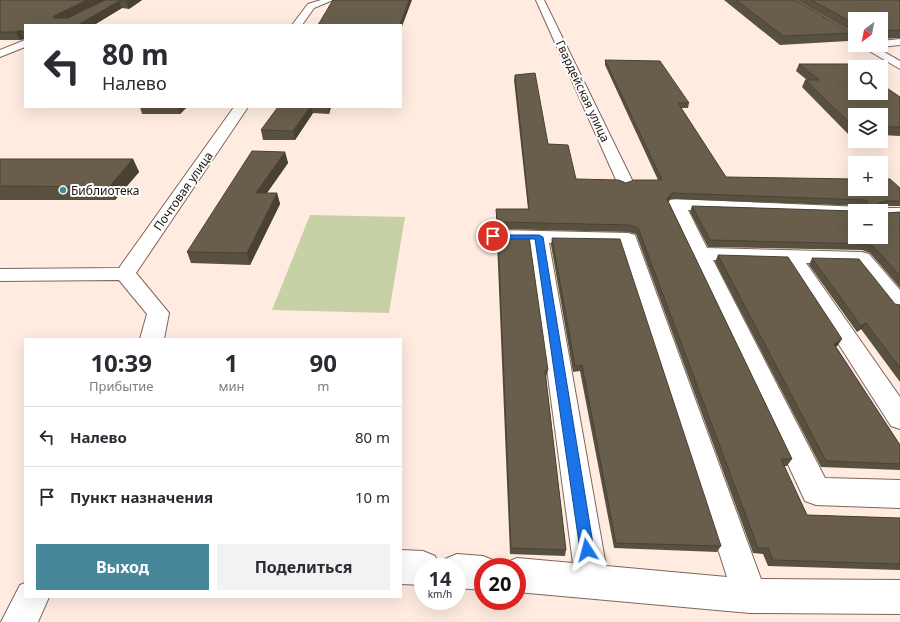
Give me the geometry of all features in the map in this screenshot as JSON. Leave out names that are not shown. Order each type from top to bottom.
[{"type":"street","points":[[299,24],[311,6],[329,0]]},
{"type":"street","name":"Гвардейская улица","points":[[540,0],[625,182]]},
{"type":"street","points":[[787,0],[848,36]]},
{"type":"street","points":[[2,53],[24,42]]},
{"type":"street","points":[[888,43],[900,42]]},
{"type":"street","points":[[876,52],[900,66]]},
{"type":"street","name":"Почтовая улица","points":[[125,274],[240,108]]},
{"type":"street","points":[[848,212],[676,204],[816,491],[900,494]]},
{"type":"street","points":[[888,213],[900,213]]},
{"type":"street","points":[[493,236],[628,238],[750,596]]},
{"type":"street","points":[[539,237],[592,581]]},
{"type":"street","points":[[701,254],[862,258],[891,282],[900,304]]},
{"type":"street","points":[[792,256],[900,418]]},
{"type":"street","points":[[0,275],[125,274],[158,313],[152,338]]},
{"type":"street","points":[[402,567],[414,568]]},
{"type":"street","points":[[526,577],[592,581],[750,596],[900,597]]},
{"type":"street","points":[[19,622],[31,598]]},
{"type":"green space","points":[[310,215],[405,217],[389,313],[272,310]]},
{"type":"building","points":[[0,0],[87,0],[54,16],[53,18],[68,18],[105,0],[128,0],[119,1],[80,24],[24,24],[24,32],[21,30],[16,32],[0,32]]},
{"type":"building","points":[[333,0],[409,0],[400,24],[319,24]]},
{"type":"building","points":[[736,0],[795,0],[848,31],[848,33],[783,36]]},
{"type":"building","points":[[811,0],[900,0],[900,30],[888,31],[888,12],[848,12],[848,20]]},
{"type":"building","points":[[605,60],[660,61],[689,103],[678,103],[726,177],[848,179],[848,196],[888,196],[888,179],[900,188],[900,201],[885,201],[877,204],[867,204],[866,200],[672,193],[667,199],[792,459],[781,459],[807,515],[900,518],[900,564],[773,560],[768,548],[758,548],[638,228],[630,225],[497,222],[496,209],[529,209],[515,75],[535,73],[548,144],[568,145],[576,179],[619,180],[626,183],[634,180],[662,180]]},
{"type":"building","points":[[799,64],[848,64],[848,100],[888,100],[888,89],[900,97],[900,127],[888,127],[888,108],[848,108],[848,121],[805,80],[819,80]]},
{"type":"building","points":[[277,108],[309,108],[293,131],[261,130]]},
{"type":"building","points":[[252,151],[285,152],[256,193],[277,193],[247,253],[187,252]]},
{"type":"building","points":[[0,159],[133,159],[109,187],[0,186]]},
{"type":"building","points":[[692,206],[848,211],[848,244],[710,240]]},
{"type":"building","points":[[900,212],[900,276],[874,247],[866,244],[888,244],[888,213]]},
{"type":"building","points":[[498,236],[529,237],[548,370],[545,371],[566,550],[511,548]]},
{"type":"building","points":[[552,238],[620,239],[721,546],[616,543],[582,365],[575,366]]},
{"type":"building","points":[[718,255],[788,257],[842,339],[834,344],[900,445],[900,464],[826,461]]},
{"type":"building","points":[[812,258],[859,259],[895,304],[900,305],[900,368],[866,323],[861,326]]},
{"type":"place","name":"Библиотека","points":[[63,190]]},
{"type":"route","points":[[493,236],[539,237],[587,550]]}]
